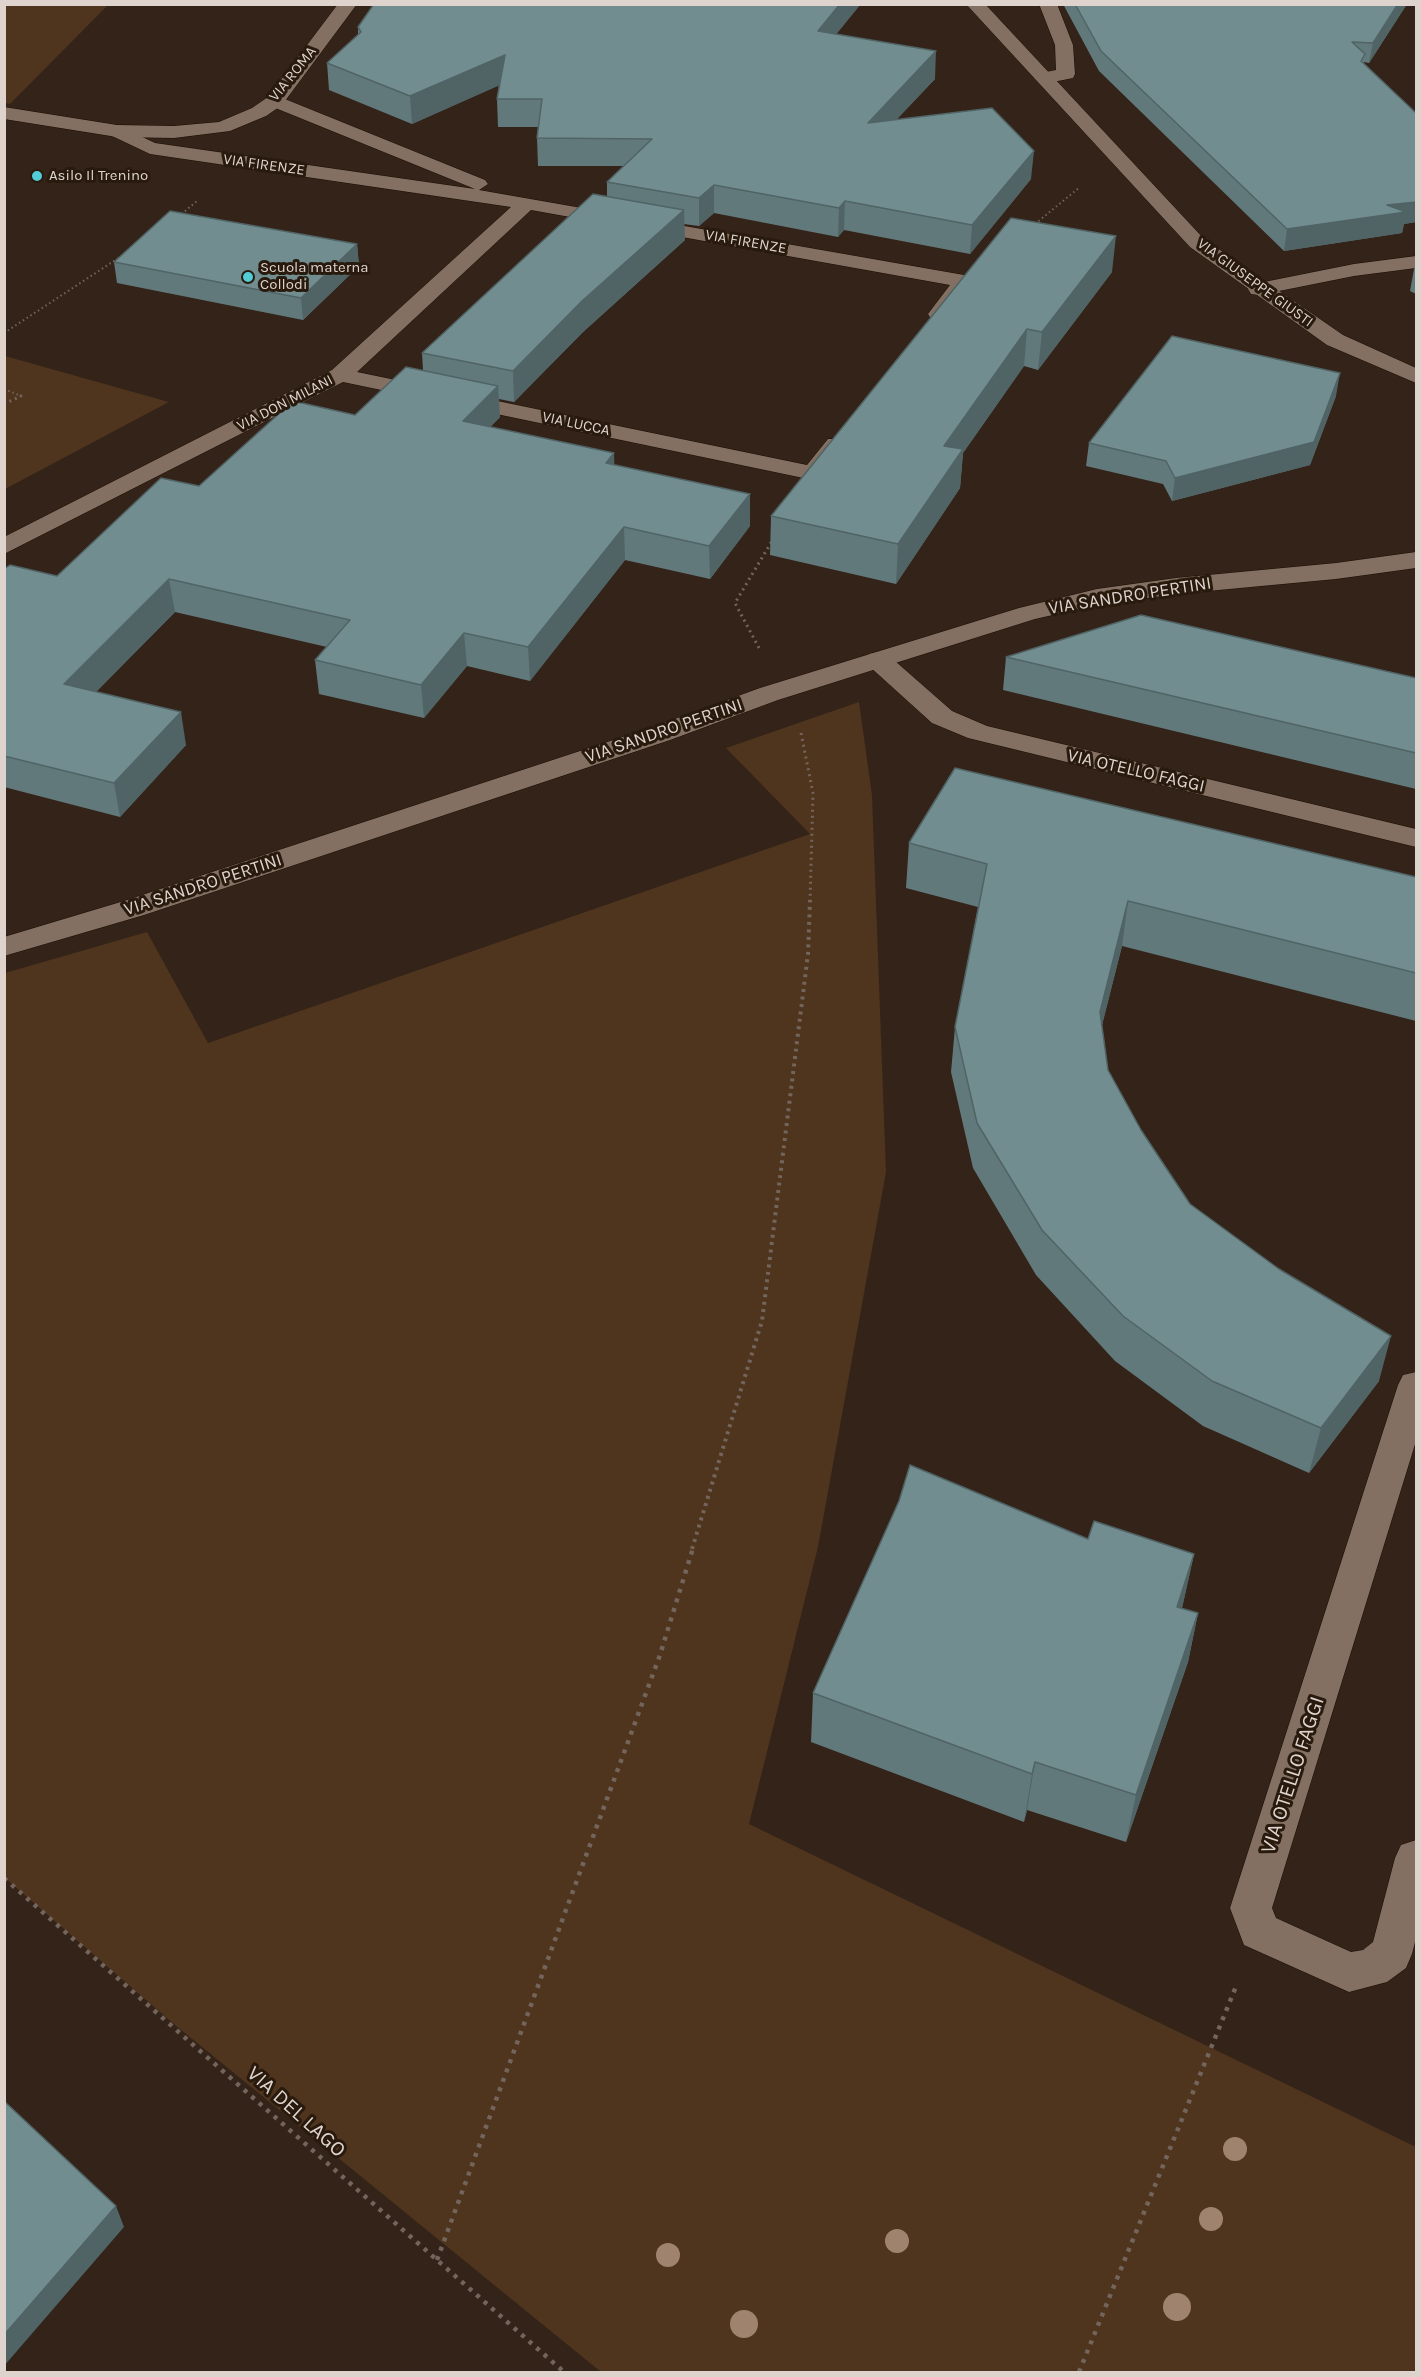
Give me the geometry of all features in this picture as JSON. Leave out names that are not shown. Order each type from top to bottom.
[{"type":"street","name":"VIA ROMA","points":[[117,131],[174,132],[223,127],[259,112],[275,101],[348,4]]},
{"type":"street","name":"VIA GIUSEPPE GIUSTI","points":[[975,4],[1197,243],[1259,289],[1335,340],[1416,376]]},
{"type":"street","points":[[1042,78],[1066,75],[1064,45],[1048,4]]},
{"type":"street","name":"VIA FIRENZE","points":[[275,101],[527,204]]},
{"type":"street","name":"VIA FIRENZE","points":[[4,113],[117,131],[150,148],[527,204],[964,281]]},
{"type":"street","name":"VIA DON MILANI","points":[[4,547],[340,375],[527,204]]},
{"type":"street","points":[[1259,289],[1354,270],[1416,262]]},
{"type":"street","points":[[928,327],[964,281]]},
{"type":"street","name":"VIA LUCCA","points":[[340,375],[813,473]]},
{"type":"street","points":[[813,473],[849,428]]},
{"type":"street","name":"VIA SANDRO PERTINI","points":[[4,947],[144,905],[660,734],[806,682],[1028,613],[1097,597],[1176,586],[1336,571],[1416,560]]},
{"type":"street","name":"VIA SANDRO PERTINI","points":[[1336,571],[1416,573]]},
{"type":"street","name":"VIA OTELLO FAGGI","points":[[878,660],[942,717],[978,732],[1416,838]]},
{"type":"street","name":"VIA OTELLO FAGGI","points":[[1259,1931],[1251,1908],[1416,1385]]},
{"type":"street","points":[[1259,1931],[1349,1972],[1372,1968],[1391,1954],[1416,1858]]},
{"type":"path","points":[[964,281],[1116,158]]},
{"type":"path","points":[[4,389],[21,396],[4,404]]},
{"type":"path","points":[[806,682],[756,646],[735,603],[813,473]]},
{"type":"path","points":[[437,2260],[660,1655],[762,1321],[808,954],[813,793],[799,725]]},
{"type":"path","name":"VIA DEL LAGO","points":[[4,1878],[564,2373]]},
{"type":"path","points":[[1080,2373],[1259,1931]]},
{"type":"shaded area","points":[[4,5],[108,5],[10,104],[5,103]]},
{"type":"shaded area","points":[[5,356],[169,402],[5,489]]},
{"type":"shaded area","points":[[859,702],[872,795],[886,1172],[818,1547],[749,1824],[1416,2147],[1416,2372],[601,2372],[175,2025],[5,1878],[5,973],[147,932],[208,1043],[810,834],[726,748]]},
{"type":"building","points":[[374,4],[840,4],[818,31],[936,51],[868,123],[992,108],[1034,151],[972,225],[845,201],[839,208],[714,185],[699,198],[607,182],[652,139],[537,138],[542,99],[497,99],[505,55],[410,96],[327,63],[361,32],[358,27]]},
{"type":"building","points":[[1075,4],[1398,4],[1373,43],[1352,42],[1365,54],[1361,61],[1416,113],[1416,202],[1387,205],[1406,212],[1287,229],[1101,51]]},
{"type":"building","points":[[593,194],[684,210],[582,301],[513,371],[422,353]]},
{"type":"building","points":[[170,211],[357,244],[301,298],[114,262]]},
{"type":"building","points":[[1011,218],[1116,236],[1042,332],[1027,329],[944,446],[963,449],[898,544],[771,516]]},
{"type":"building","points":[[1172,336],[1340,373],[1314,442],[1175,478],[1166,461],[1089,443]]},
{"type":"building","points":[[406,367],[498,386],[463,421],[614,453],[606,463],[750,494],[709,546],[624,527],[528,647],[464,633],[421,685],[315,660],[350,620],[169,579],[64,684],[181,712],[114,783],[4,756],[4,569],[10,565],[57,576],[161,478],[199,486],[293,401],[355,415]]},
{"type":"building","points":[[1141,615],[1416,678],[1416,753],[1006,657]]},
{"type":"building","points":[[955,768],[1416,877],[1416,973],[1128,901],[1100,1012],[1108,1070],[1141,1130],[1190,1204],[1279,1269],[1391,1336],[1321,1428],[1212,1381],[1123,1316],[1042,1230],[977,1123],[955,1027],[987,864],[909,843]]},
{"type":"building","points":[[910,1465],[1088,1539],[1094,1521],[1194,1554],[1177,1607],[1198,1613],[1136,1795],[1035,1762],[1032,1774],[813,1693],[899,1501]]},
{"type":"building","points":[[4,2101],[116,2206],[4,2335]]},
{"type":"place","name":"Asilo Il Trenino","points":[[37,176]]},
{"type":"place","name":"Scuola materna Collodi","points":[[248,277]]}]
